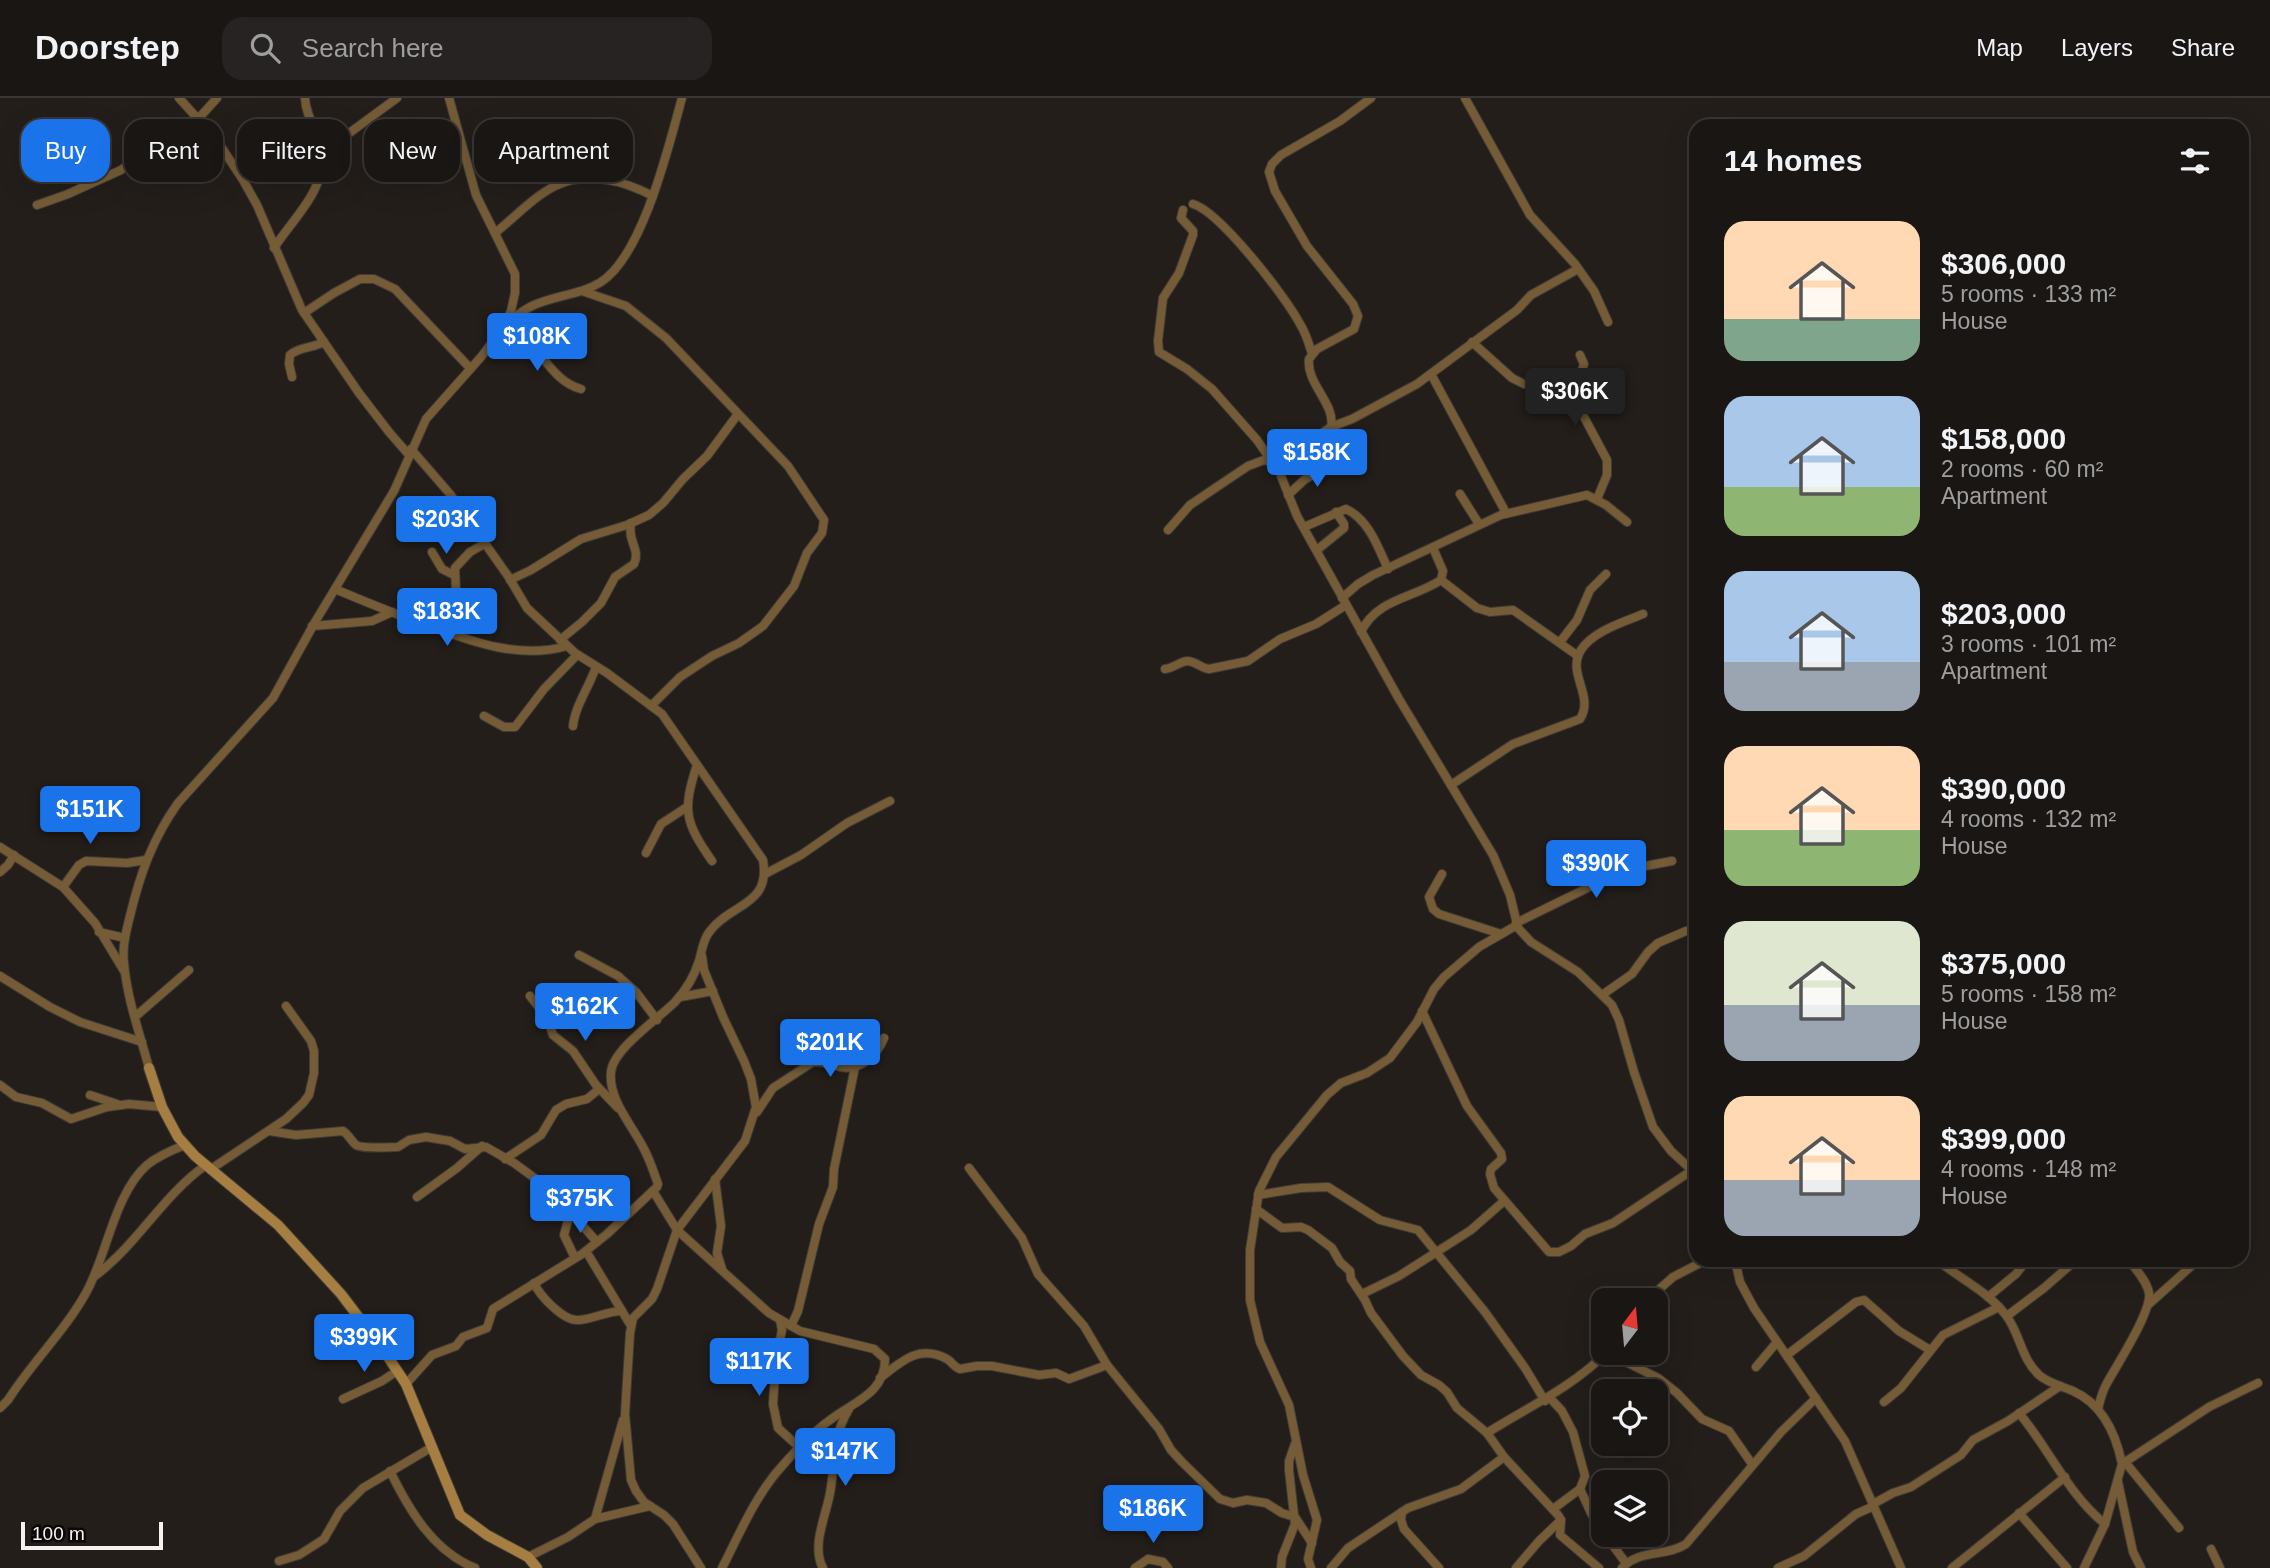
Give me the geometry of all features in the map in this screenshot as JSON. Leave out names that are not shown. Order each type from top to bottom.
[{"type":"street","points":[[179,98],[227,154],[243,180],[257,205],[304,313],[366,403],[450,494],[527,608],[577,654],[662,714],[763,860],[765,874],[759,892],[708,933],[692,978],[680,997],[614,1059],[611,1075],[620,1110]]},
{"type":"street","points":[[37,205],[121,170],[143,154],[181,135],[217,98]]},
{"type":"street","points":[[305,98],[309,119]]},
{"type":"street","points":[[350,132],[397,98]]},
{"type":"street","points":[[449,98],[476,195],[512,266],[517,282],[511,311],[505,325],[481,358],[426,419],[394,491],[272,698],[165,821],[146,860],[123,951],[125,974],[149,1068],[162,1107],[178,1137],[208,1167],[278,1225],[341,1294],[406,1384],[460,1514],[487,1535],[527,1557],[537,1568]]},
{"type":"street","points":[[505,325],[530,307],[582,291],[608,276],[622,259],[653,196],[672,141],[682,98]]},
{"type":"street","points":[[1331,427],[1332,417],[1310,373],[1309,362],[1312,354],[1354,329],[1358,316],[1353,304],[1323,268],[1294,225],[1275,191],[1269,172],[1272,164],[1281,155],[1340,121],[1371,98]]},
{"type":"street","points":[[1465,98],[1530,215],[1564,250],[1578,269],[1594,292],[1608,322]]},
{"type":"street","points":[[495,233],[554,186],[570,181],[591,178],[618,181],[653,196]]},
{"type":"street","points":[[274,248],[307,205],[316,182]]},
{"type":"street","points":[[1193,204],[1204,209],[1219,222],[1282,294],[1302,326],[1312,354]]},
{"type":"street","points":[[1183,210],[1181,218],[1193,231],[1193,235],[1179,273],[1163,298],[1159,352],[1212,389],[1277,464],[1288,495],[1344,602],[1499,866],[1517,924],[1531,942],[1578,972],[1612,1005],[1653,1127],[1666,1146],[1689,1169]]},
{"type":"street","points":[[1277,464],[1331,427],[1395,398],[1517,310],[1531,295],[1578,269]]},
{"type":"street","points":[[304,313],[360,279],[374,279],[396,289],[470,368]]},
{"type":"street","points":[[582,291],[626,306],[648,322],[788,466],[820,514],[824,527],[807,553],[794,586],[762,626],[739,643],[712,656],[680,677],[651,706]]},
{"type":"street","points":[[505,325],[523,335],[565,383],[581,389]]},
{"type":"street","points":[[292,376],[289,355],[298,349],[310,348],[324,342]]},
{"type":"street","points":[[1472,342],[1512,378],[1524,384]]},
{"type":"street","points":[[1580,355],[1584,368],[1576,389],[1576,402],[1607,460],[1607,475],[1597,499]]},
{"type":"street","points":[[1431,374],[1506,513]]},
{"type":"street","points":[[510,580],[581,539],[649,515],[707,456],[738,414]]},
{"type":"street","points":[[1168,530],[1190,505],[1248,466],[1264,460],[1277,464]]},
{"type":"street","points":[[1288,495],[1304,480],[1330,465]]},
{"type":"street","points":[[1460,494],[1479,524]]},
{"type":"street","points":[[1165,669],[1191,661],[1203,669],[1209,669],[1248,661],[1280,639],[1316,624],[1344,602],[1358,584],[1506,513],[1587,495],[1597,499],[1627,522]]},
{"type":"street","points":[[1304,527],[1346,509],[1361,519],[1388,569]]},
{"type":"street","points":[[1317,550],[1342,531],[1344,524],[1336,512]]},
{"type":"street","points":[[560,640],[601,603],[615,577],[634,564],[637,554],[629,536],[631,523]]},
{"type":"street","points":[[456,591],[455,568],[484,544]]},
{"type":"street","points":[[1433,548],[1443,571],[1441,580]]},
{"type":"street","points":[[432,552],[442,569],[454,575]]},
{"type":"street","points":[[1560,642],[1577,620],[1590,590],[1606,574]]},
{"type":"street","points":[[1361,632],[1368,619],[1385,606],[1441,580]]},
{"type":"street","points":[[1441,580],[1476,608],[1490,612],[1513,610],[1578,656]]},
{"type":"street","points":[[335,589],[488,646],[535,651],[567,646]]},
{"type":"street","points":[[312,626],[372,621],[392,612]]},
{"type":"street","points":[[1451,785],[1513,744],[1580,719],[1585,712],[1586,701],[1577,675],[1580,650],[1602,633],[1643,614]]},
{"type":"street","points":[[484,716],[503,727],[515,727],[544,689],[577,654]]},
{"type":"street","points":[[573,726],[575,714],[589,688],[596,667]]},
{"type":"street","points":[[697,765],[689,789],[689,823],[712,861]]},
{"type":"street","points":[[765,874],[802,855],[847,823],[890,801]]},
{"type":"street","points":[[646,853],[661,824],[687,807]]},
{"type":"street","points":[[0,847],[63,887],[82,906],[125,974]]},
{"type":"street","points":[[0,872],[14,855]]},
{"type":"street","points":[[63,887],[79,865],[86,861],[127,863],[146,860]]},
{"type":"street","points":[[1311,1568],[1308,1560],[1317,1520],[1303,1475],[1289,1405],[1259,1342],[1250,1300],[1250,1250],[1258,1195],[1274,1160],[1340,1083],[1379,1067],[1390,1058],[1422,1012],[1434,989],[1451,970],[1479,947],[1517,924],[1624,870],[1671,860]]},
{"type":"street","points":[[1442,874],[1431,890],[1430,903],[1433,909],[1439,914],[1501,934]]},
{"type":"street","points":[[1602,995],[1632,974],[1658,943],[1689,931]]},
{"type":"street","points":[[99,932],[125,938]]},
{"type":"street","points":[[701,953],[704,970],[751,1079],[756,1104],[745,1141],[677,1230],[657,1289],[652,1299],[635,1315],[631,1327],[625,1414],[631,1480],[639,1496],[673,1524],[701,1568]]},
{"type":"street","points":[[579,956],[618,976],[636,992],[657,1020]]},
{"type":"street","points":[[136,1016],[189,970]]},
{"type":"street","points":[[0,976],[80,1022],[142,1042]]},
{"type":"street","points":[[680,997],[713,991]]},
{"type":"street","points":[[406,1384],[432,1356],[456,1346],[463,1337],[487,1328],[493,1309],[586,1251],[658,1185],[644,1149],[620,1110],[600,1089],[573,1051],[553,1034],[547,1018],[530,996]]},
{"type":"street","points":[[94,1277],[114,1262],[178,1187],[269,1131],[309,1095],[314,1073],[314,1051],[311,1041],[286,1006]]},
{"type":"street","points":[[1422,1012],[1467,1106],[1501,1153],[1502,1159],[1491,1169],[1494,1188],[1544,1249],[1554,1253],[1571,1246],[1585,1234],[1613,1223],[1689,1176]]},
{"type":"street","points":[[753,1117],[774,1088],[813,1062],[855,1067],[876,1053],[884,1038]]},
{"type":"street","points":[[792,1326],[819,1224],[833,1187],[834,1169],[855,1067]]},
{"type":"street","points":[[0,1085],[16,1097],[42,1103],[71,1119],[122,1105]]},
{"type":"street","points":[[505,1158],[541,1135],[556,1110],[566,1104],[587,1099],[600,1089]]},
{"type":"street","points":[[90,1094],[122,1105],[162,1107]]},
{"type":"street","points":[[269,1131],[296,1135],[343,1131],[356,1145],[368,1148],[385,1145],[398,1147],[408,1140],[426,1137],[450,1141],[465,1149],[482,1146],[542,1183],[597,1242]]},
{"type":"street","points":[[0,1408],[60,1332],[87,1292],[133,1182],[146,1166],[167,1152],[185,1145]]},
{"type":"street","points":[[417,1197],[482,1146]]},
{"type":"street","points":[[969,1168],[1022,1238],[1034,1268],[1084,1326],[1107,1365],[1159,1429],[1171,1450],[1220,1499],[1233,1503],[1247,1500],[1266,1503],[1295,1517],[1312,1543]]},
{"type":"street","points":[[715,1179],[721,1226],[717,1254],[724,1273]]},
{"type":"street","points":[[1258,1195],[1328,1187],[1380,1220],[1418,1230],[1548,1399],[1562,1411],[1573,1432],[1585,1476],[1580,1489],[1553,1509]]},
{"type":"street","points":[[653,1191],[677,1230],[769,1313],[792,1326],[833,1340],[874,1349],[885,1359],[873,1392],[832,1418],[782,1465],[752,1508],[722,1568]]},
{"type":"street","points":[[1362,1294],[1391,1281],[1471,1230],[1504,1201]]},
{"type":"street","points":[[1256,1209],[1275,1225],[1304,1228],[1330,1246],[1340,1262],[1350,1271],[1371,1313],[1403,1356],[1421,1375],[1439,1385],[1457,1408],[1487,1433],[1504,1457],[1561,1520],[1560,1535],[1599,1568]]},
{"type":"street","points":[[570,1213],[564,1235],[575,1258]]},
{"type":"street","points":[[586,1251],[631,1327]]},
{"type":"street","points":[[1661,1288],[1693,1267]]},
{"type":"street","points":[[1737,1267],[1747,1296],[1845,1441],[1902,1568]]},
{"type":"street","points":[[1947,1267],[1988,1297],[2007,1316],[2031,1367],[2041,1377],[2080,1394],[2098,1409],[2115,1437],[2124,1463],[2179,1528]]},
{"type":"street","points":[[1988,1297],[2022,1267]]},
{"type":"street","points":[[2007,1316],[2068,1267]]},
{"type":"street","points":[[2098,1409],[2106,1384],[2122,1360],[2149,1304],[2147,1286],[2134,1267]]},
{"type":"street","points":[[2149,1304],[2190,1267]]},
{"type":"street","points":[[534,1283],[544,1299],[572,1320],[622,1311]]},
{"type":"street","points":[[1787,1356],[1856,1302],[1864,1300],[1899,1331],[1930,1350]]},
{"type":"street","points":[[1884,1402],[1901,1388],[1930,1350],[1951,1329],[1999,1307]]},
{"type":"street","points":[[780,1320],[782,1330],[776,1360],[773,1404],[775,1419],[781,1433],[800,1448],[827,1457],[831,1470]]},
{"type":"street","points":[[1756,1367],[1777,1342]]},
{"type":"street","points":[[880,1378],[906,1358],[926,1352],[947,1359],[960,1369],[992,1366],[1039,1375],[1056,1373],[1069,1379],[1107,1365]]},
{"type":"street","points":[[1487,1433],[1548,1399],[1594,1365]]},
{"type":"street","points":[[1632,1365],[1658,1378],[1702,1419],[1729,1430],[1752,1464]]},
{"type":"street","points":[[343,1399],[397,1371]]},
{"type":"street","points":[[2084,1568],[2105,1524],[2124,1463],[2209,1407],[2258,1383]]},
{"type":"street","points":[[1778,1568],[1804,1556],[1850,1519],[1893,1493],[1911,1487],[1961,1455],[1973,1440],[2060,1386]]},
{"type":"street","points":[[1612,1547],[1624,1566],[1653,1552],[1675,1550],[1686,1544],[1752,1464],[1816,1398]]},
{"type":"street","points":[[823,1568],[818,1555],[830,1492],[836,1436],[849,1409]]},
{"type":"street","points":[[2019,1413],[2082,1503],[2105,1524]]},
{"type":"street","points":[[595,1519],[625,1414]]},
{"type":"street","points":[[1270,1568],[1281,1565],[1294,1531],[1289,1461],[1296,1441]]},
{"type":"street","points":[[279,1561],[299,1555],[324,1539],[340,1511],[363,1488],[432,1447]]},
{"type":"street","points":[[1331,1568],[1348,1548],[1402,1512],[1416,1504],[1461,1489],[1504,1457]]},
{"type":"street","points":[[390,1471],[403,1498],[430,1536],[442,1548],[475,1568]]},
{"type":"street","points":[[1952,1568],[2065,1477]]},
{"type":"street","points":[[2118,1479],[2133,1552],[2141,1568]]},
{"type":"street","points":[[1580,1489],[1591,1513]]},
{"type":"street","points":[[527,1557],[568,1537],[595,1519],[650,1506]]},
{"type":"street","points":[[1402,1512],[1404,1529],[1439,1568]]},
{"type":"street","points":[[2019,1513],[2067,1568]]},
{"type":"street","points":[[1516,1568],[1561,1520]]},
{"type":"street","points":[[2211,1549],[2220,1568]]},
{"type":"street","points":[[289,1558],[291,1568]]},
{"type":"street","points":[[1135,1568],[1149,1559],[1163,1562],[1168,1568]]}]
